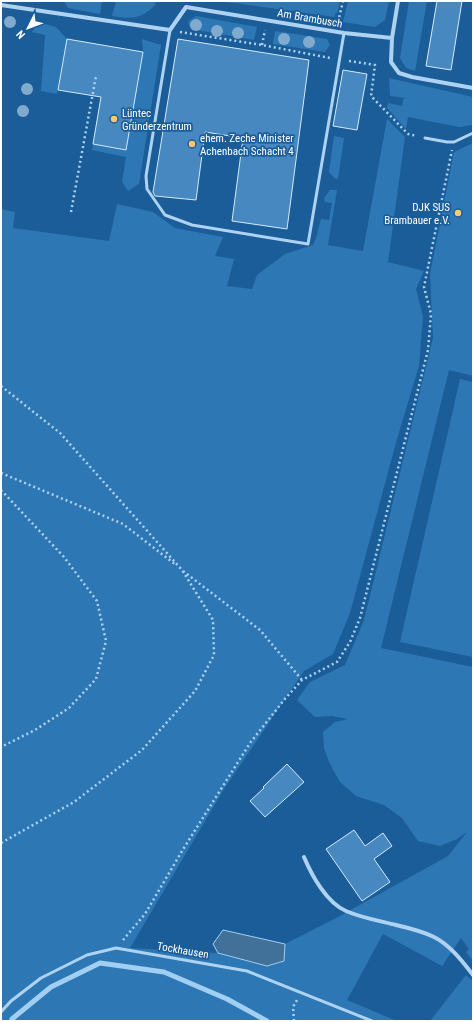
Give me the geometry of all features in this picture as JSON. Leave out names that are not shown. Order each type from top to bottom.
[{"type":"street","points":[[398,1],[392,38],[391,62],[399,73],[412,77],[473,88]]},
{"type":"street","points":[[1,5],[170,30]]},
{"type":"street","name":"Am Brambusch","points":[[170,30],[186,7],[344,33],[392,38]]},
{"type":"street","points":[[304,857],[313,877],[328,897],[345,911],[417,930],[435,938],[456,954],[473,975]]},
{"type":"lane","points":[[170,30],[146,176],[147,189],[165,215],[192,225],[308,244],[344,33]]},
{"type":"lane","points":[[425,138],[454,142],[473,133]]},
{"type":"lane","name":"Tockhausen","points":[[1,1012],[11,1001],[41,978],[87,955],[116,948],[247,971],[372,1021]]},
{"type":"path","points":[[336,31],[343,1]]},
{"type":"path","points":[[262,45],[267,20]]},
{"type":"path","points":[[170,30],[375,65],[372,96],[408,134]]},
{"type":"path","points":[[71,212],[96,76]]},
{"type":"path","points":[[116,948],[145,914],[182,851],[250,742],[302,680],[337,662],[350,642],[360,618],[428,350],[430,314],[424,287],[454,142]]},
{"type":"path","points":[[1,386],[60,433],[182,570],[213,620],[214,655],[195,691],[142,750],[74,802],[1,843]]},
{"type":"path","points":[[1,473],[123,524],[260,630],[302,680]]},
{"type":"path","points":[[1,490],[64,557],[98,601],[106,641],[96,678],[69,708],[36,730],[1,748]]},
{"type":"path","points":[[294,1021],[293,1007],[301,993]]},
{"type":"shaded area","points":[[64,1],[102,1],[100,14],[68,8]]},
{"type":"shaded area","points":[[116,1],[154,1],[156,4],[141,16],[125,18],[112,16]]},
{"type":"shaded area","points":[[219,1],[340,1],[335,17]]},
{"type":"shaded area","points":[[348,1],[389,1],[385,20],[375,27],[343,22]]},
{"type":"shaded area","points":[[409,1],[427,1],[415,71],[406,68],[400,58]]},
{"type":"shaded area","points":[[196,16],[257,27],[254,40],[191,29],[188,23]]},
{"type":"shaded area","points":[[38,22],[56,27],[67,39],[57,94],[41,91],[45,35],[32,32]]},
{"type":"shaded area","points":[[275,31],[327,39],[330,45],[325,52],[273,44]]},
{"type":"shaded area","points":[[142,39],[161,45],[139,184],[128,191],[122,182],[126,157],[92,150],[93,144],[126,150],[143,52]]},
{"type":"shaded area","points":[[389,78],[473,97],[473,125],[459,127],[408,117],[406,129],[387,108],[388,103],[402,106],[404,98],[390,96]]},
{"type":"shaded area","points":[[387,119],[405,137],[388,262],[424,271],[416,289],[423,316],[419,366],[397,439],[350,613],[333,654],[304,671],[224,789],[130,948],[218,953],[267,966],[284,961],[285,944],[338,917],[448,856],[467,832],[457,839],[440,846],[418,841],[402,818],[384,805],[356,796],[340,782],[329,762],[324,748],[323,732],[335,722],[348,719],[332,716],[315,717],[297,700],[310,682],[345,665],[364,620],[433,338],[430,274],[454,152],[473,143],[473,376],[449,370],[381,648],[473,667],[473,961],[466,952],[469,949],[461,938],[442,966],[383,934],[347,1000],[397,1021],[1,1021],[1,209],[15,212],[13,228],[109,241],[117,204],[153,212],[175,228],[223,237],[215,256],[234,259],[227,286],[252,289],[257,275],[285,254],[313,245],[321,219],[329,220],[332,203],[325,202],[324,198],[330,190],[337,190],[328,245],[363,251]]},
{"type":"shaded area","points":[[334,136],[344,138],[338,179],[334,178],[329,172]]},
{"type":"shaded area","points":[[460,379],[473,382],[473,657],[400,642]]},
{"type":"shaded area","points":[[223,930],[285,944],[284,961],[267,966],[218,953],[213,944]]},
{"type":"shaded area","points":[[466,975],[473,981],[473,1021],[430,1021]]},
{"type":"building","points":[[437,1],[462,1],[451,70],[426,66]]},
{"type":"building","name":"Lüntec Gründerzentrum","points":[[67,39],[143,52],[126,150],[93,144],[101,97],[58,90]]},
{"type":"building","name":"Lüntec Gründerzentrum","points":[[178,39],[309,60],[287,229],[232,221],[243,138],[205,132],[196,200],[155,196],[153,192]]},
{"type":"building","points":[[343,70],[367,74],[357,130],[333,126]]},
{"type":"building","points":[[287,764],[304,782],[265,817],[250,801]]},
{"type":"building","points":[[354,830],[365,846],[383,833],[392,846],[374,859],[390,882],[362,901],[326,849]]},
{"type":"waterway","points":[[12,1019],[51,987],[100,963],[164,972],[227,999],[267,1021]]},
{"type":"place","name":"Lüntec Gründerzentrum","points":[[114,119]]},
{"type":"place","name":"ehem. Zeche Minister Achenbach Schacht 4","points":[[192,144]]},
{"type":"place","name":"DJK SUS Brambauer e.V.","points":[[458,213]]}]
